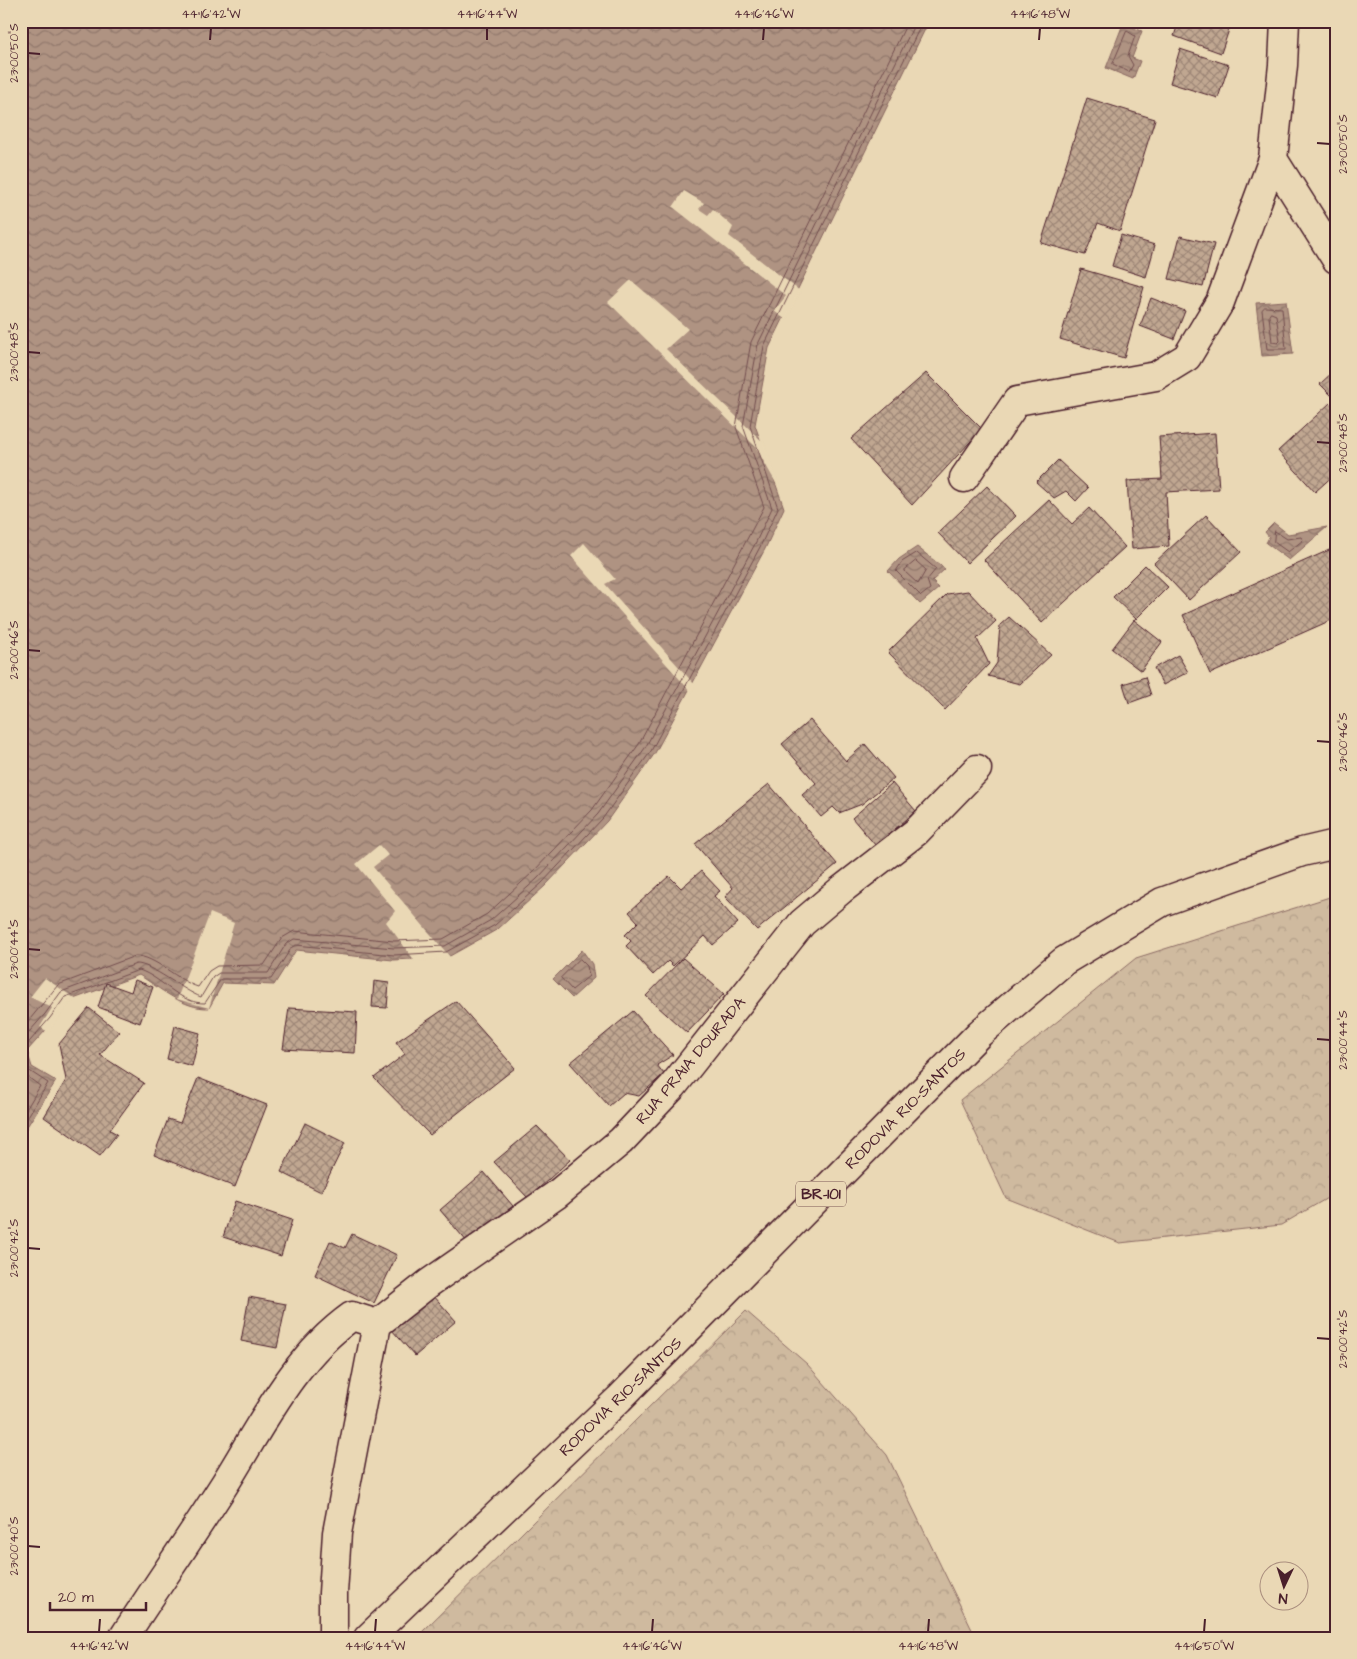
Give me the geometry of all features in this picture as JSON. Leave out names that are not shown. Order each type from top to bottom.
[{"type":"main road","points":[[964,478],[1017,401],[1156,376],[1187,357],[1220,302],[1273,159],[1283,65],[1285,21]]},
{"type":"main road","points":[[1273,159],[1336,259]]},
{"type":"main road","name":"RUA PRAIA DOURADA","points":[[377,1324],[429,1283],[556,1195],[620,1141],[673,1086],[802,923],[916,832],[977,769]]},
{"type":"main road","name":"RODOVIA RIO-SANTOS","points":[[368,1638],[620,1398],[980,1033],[1064,961],[1162,902],[1302,852],[1336,844]]},
{"type":"main road","points":[[123,1638],[223,1487],[299,1366],[336,1328],[352,1316],[377,1324],[337,1533],[333,1594],[333,1638]]},
{"type":"green space","points":[[1336,895],[1336,1193],[1281,1225],[1120,1243],[1006,1198],[960,1100],[1136,958]]},
{"type":"green space","points":[[746,1311],[807,1364],[887,1455],[976,1638],[416,1638]]},
{"type":"water","points":[[21,21],[929,21],[769,348],[755,425],[784,508],[765,549],[655,753],[607,821],[545,886],[498,929],[448,957],[393,960],[296,950],[274,985],[223,983],[209,1008],[190,1005],[181,1001],[139,975],[68,1001],[54,1021],[27,1051],[32,1067],[56,1081],[21,1136]]},
{"type":"water","points":[[1123,24],[1142,31],[1132,58],[1140,61],[1133,79],[1106,68]]},
{"type":"water","points":[[1286,301],[1293,354],[1262,356],[1256,303]]},
{"type":"water","points":[[1274,523],[1288,534],[1327,527],[1289,560],[1266,543],[1269,537],[1265,532]]},
{"type":"water","points":[[917,547],[945,569],[932,581],[939,588],[920,604],[888,571],[899,559]]},
{"type":"water","points":[[582,950],[592,964],[594,978],[572,998],[553,979]]},
{"type":"water","points":[[21,1185],[28,1197],[21,1248]]},
{"type":"pier","points":[[684,191],[704,203],[699,209],[708,215],[713,209],[733,227],[729,236],[800,291],[786,320],[774,311],[786,296],[673,207]]},
{"type":"pier","points":[[631,280],[688,329],[666,349],[764,443],[781,492],[755,446],[608,302]]},
{"type":"pier","points":[[584,543],[615,579],[605,584],[695,685],[691,692],[571,556]]},
{"type":"pier","points":[[379,845],[388,855],[373,867],[451,958],[415,961],[386,922],[395,911],[356,864]]},
{"type":"pier","points":[[210,913],[234,923],[209,1008],[177,999]]},
{"type":"pier","points":[[45,978],[77,1000],[69,1003],[48,1032],[40,1027],[52,1008],[30,997]]},
{"type":"building","points":[[1179,21],[1232,21],[1221,53],[1174,36]]},
{"type":"building","points":[[1180,49],[1229,65],[1218,98],[1170,83]]},
{"type":"building","points":[[1087,98],[1155,119],[1120,231],[1098,223],[1085,255],[1041,243]]},
{"type":"building","points":[[1121,235],[1155,245],[1146,277],[1112,266]]},
{"type":"building","points":[[1180,236],[1214,244],[1203,287],[1169,279]]},
{"type":"building","points":[[1081,269],[1144,287],[1124,358],[1060,339]]},
{"type":"building","points":[[1151,298],[1185,311],[1174,339],[1140,326]]},
{"type":"building","points":[[1336,369],[1336,400],[1320,384]]},
{"type":"building","points":[[926,373],[982,429],[912,505],[851,439]]},
{"type":"building","points":[[1330,403],[1336,409],[1336,473],[1315,492],[1278,451]]},
{"type":"building","points":[[1215,433],[1219,489],[1166,492],[1169,546],[1132,549],[1127,481],[1162,479],[1159,437]]},
{"type":"building","points":[[1058,460],[1088,488],[1076,501],[1066,491],[1054,498],[1036,482]]},
{"type":"building","points":[[987,486],[1016,516],[967,563],[938,533]]},
{"type":"building","points":[[1049,500],[1072,524],[1089,508],[1125,547],[1042,623],[984,560]]},
{"type":"building","points":[[1206,515],[1241,552],[1189,600],[1154,563]]},
{"type":"building","points":[[1336,547],[1336,618],[1210,674],[1183,615]]},
{"type":"building","points":[[1145,565],[1168,587],[1136,619],[1113,597]]},
{"type":"building","points":[[968,591],[996,621],[977,639],[989,664],[945,710],[888,652],[947,594]]},
{"type":"building","points":[[1009,617],[1051,655],[1020,684],[988,676],[997,663],[1000,625]]},
{"type":"building","points":[[1134,620],[1162,642],[1141,671],[1112,649]]},
{"type":"building","points":[[1178,655],[1188,672],[1163,685],[1154,668]]},
{"type":"building","points":[[1145,677],[1151,695],[1129,703],[1123,684]]},
{"type":"building","points":[[810,720],[846,761],[865,744],[894,778],[862,804],[839,813],[833,807],[821,817],[802,795],[816,783],[782,744]]},
{"type":"building","points":[[892,783],[916,811],[876,846],[852,818]]},
{"type":"building","points":[[769,784],[837,864],[757,930],[725,897],[733,888],[695,844]]},
{"type":"building","points":[[701,871],[720,891],[714,896],[738,923],[713,945],[705,936],[673,966],[668,961],[653,975],[626,946],[631,941],[625,935],[638,922],[629,912],[669,876],[681,888]]},
{"type":"building","points":[[683,958],[724,994],[687,1033],[646,996]]},
{"type":"building","points":[[135,980],[153,987],[140,1023],[98,1007],[106,983],[131,992]]},
{"type":"building","points":[[374,981],[389,983],[387,1008],[372,1007]]},
{"type":"building","points":[[456,1001],[515,1068],[430,1135],[374,1078],[405,1054],[396,1042]]},
{"type":"building","points":[[89,1008],[119,1032],[100,1055],[144,1083],[110,1130],[117,1134],[100,1156],[44,1117],[66,1080],[59,1044]]},
{"type":"building","points":[[289,1008],[357,1012],[355,1053],[283,1049]]},
{"type":"building","points":[[633,1011],[673,1055],[657,1065],[664,1074],[639,1096],[624,1093],[609,1106],[570,1063]]},
{"type":"building","points":[[175,1026],[200,1033],[192,1066],[167,1059]]},
{"type":"building","points":[[198,1078],[267,1105],[235,1187],[154,1155],[168,1119],[180,1123]]},
{"type":"building","points":[[305,1123],[345,1143],[321,1192],[281,1172]]},
{"type":"building","points":[[537,1126],[570,1160],[528,1198],[494,1162]]},
{"type":"building","points":[[484,1172],[513,1206],[468,1243],[440,1210]]},
{"type":"building","points":[[235,1201],[292,1220],[281,1256],[223,1237]]},
{"type":"building","points":[[352,1234],[397,1255],[374,1303],[315,1275],[330,1241],[345,1248]]},
{"type":"building","points":[[432,1294],[456,1321],[415,1356],[391,1329]]},
{"type":"building","points":[[249,1297],[286,1304],[277,1348],[241,1341]]}]
